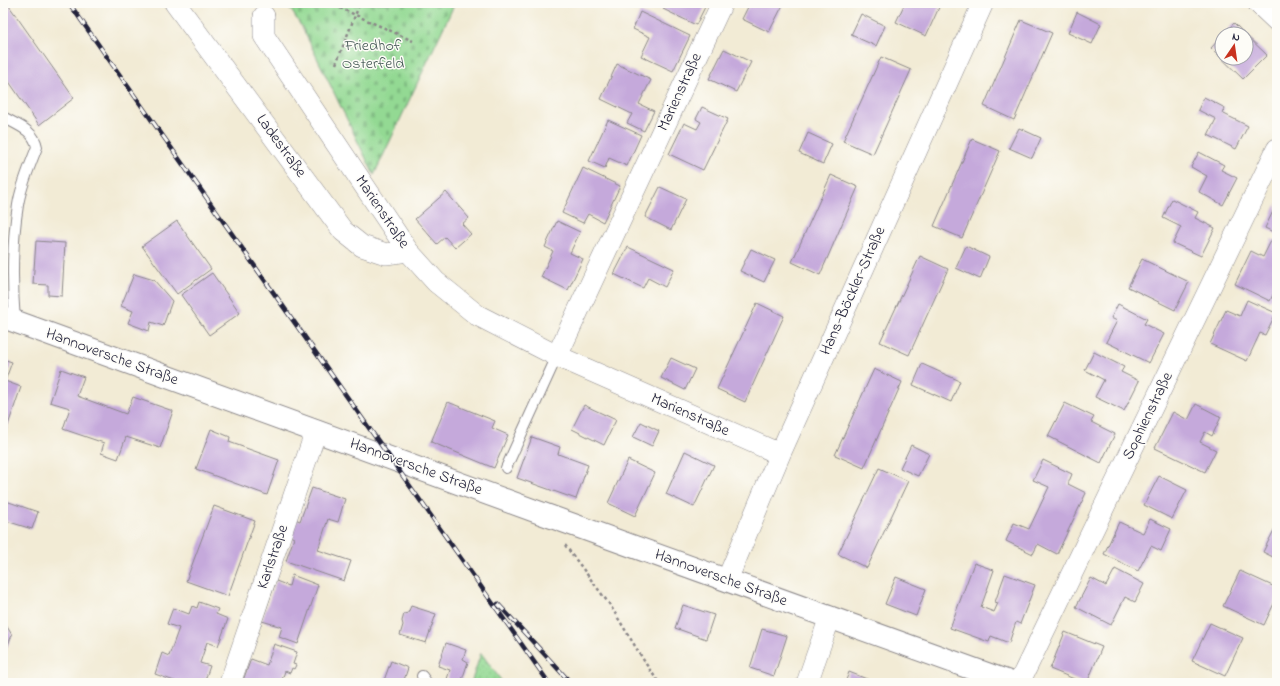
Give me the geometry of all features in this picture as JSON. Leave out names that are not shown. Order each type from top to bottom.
[{"type":"street","name":"Ladestraße","points":[[175,3],[343,231],[362,246],[386,254],[408,251]]},
{"type":"street","name":"Marienstraße","points":[[557,356],[722,3]]},
{"type":"street","name":"Hans-Böckler-Straße","points":[[727,580],[780,454],[983,3]]},
{"type":"street","name":"Marienstraße","points":[[264,16],[264,36],[408,251],[436,282],[477,315],[557,356],[780,454]]},
{"type":"street","name":"Sophienstraße","points":[[1019,683],[1277,149]]},
{"type":"street","name":"Hannoversche Straße","points":[[9,319],[1012,683]]},
{"type":"street","name":"Karlstraße","points":[[230,683],[316,431]]},
{"type":"street","points":[[807,683],[830,618]]},
{"type":"lane","points":[[3,117],[30,132],[37,147],[18,204],[15,236],[13,301],[9,319]]},
{"type":"lane","points":[[506,468],[557,356]]},
{"type":"path","points":[[329,3],[413,41]]},
{"type":"path","points":[[336,64],[360,3]]},
{"type":"path","points":[[546,515],[561,540],[610,605],[659,683]]},
{"type":"green space","name":"Friedhof Osterfeld","points":[[284,3],[455,3],[374,175],[303,29],[288,5]]},
{"type":"green space","points":[[481,653],[503,683],[471,683]]},
{"type":"building","points":[[3,3],[7,3],[74,98],[39,125],[3,73]]},
{"type":"building","points":[[666,3],[707,3],[696,25],[663,9]]},
{"type":"building","points":[[745,3],[784,3],[769,32],[742,19],[749,5]]},
{"type":"building","points":[[905,3],[941,3],[926,36],[896,22]]},
{"type":"building","points":[[640,12],[690,36],[673,71],[641,56],[650,37],[633,29]]},
{"type":"building","points":[[1077,12],[1101,24],[1092,44],[1068,33]]},
{"type":"building","points":[[861,14],[885,26],[876,46],[851,35]]},
{"type":"building","points":[[1021,20],[1052,33],[1014,120],[984,106]]},
{"type":"building","points":[[1254,43],[1267,55],[1243,79],[1230,66],[1254,66]]},
{"type":"building","points":[[724,49],[751,62],[736,92],[709,79]]},
{"type":"building","points":[[881,57],[911,70],[873,154],[843,141]]},
{"type":"building","points":[[617,64],[651,80],[639,104],[654,111],[644,131],[627,123],[632,114],[601,99]]},
{"type":"building","points":[[1204,97],[1225,108],[1222,113],[1248,126],[1236,149],[1208,135],[1216,119],[1198,110]]},
{"type":"building","points":[[702,107],[728,119],[703,170],[669,154],[684,123],[697,129],[701,122],[696,119]]},
{"type":"building","points":[[608,120],[641,135],[627,166],[609,158],[605,168],[589,161]]},
{"type":"building","points":[[1019,128],[1041,138],[1032,158],[1009,148]]},
{"type":"building","points":[[808,133],[832,144],[823,164],[799,153]]},
{"type":"building","points":[[972,139],[1000,151],[962,238],[934,226]]},
{"type":"building","points":[[1199,152],[1224,165],[1221,170],[1237,178],[1223,205],[1199,192],[1207,176],[1191,167]]},
{"type":"building","points":[[583,168],[620,186],[603,222],[588,214],[583,223],[562,213]]},
{"type":"building","points":[[831,175],[858,187],[820,275],[792,262]]},
{"type":"building","points":[[660,187],[686,199],[671,230],[645,217]]},
{"type":"building","points":[[446,192],[469,218],[462,224],[471,234],[455,248],[445,237],[437,244],[415,219]]},
{"type":"building","points":[[1172,199],[1198,212],[1195,218],[1215,228],[1201,256],[1173,243],[1181,227],[1163,218]]},
{"type":"building","points":[[1277,203],[1277,234],[1265,228]]},
{"type":"building","points":[[177,221],[211,269],[177,294],[142,246]]},
{"type":"building","points":[[557,221],[580,232],[570,253],[583,259],[568,290],[541,277],[553,251],[545,247]]},
{"type":"building","points":[[1272,239],[1277,242],[1277,286],[1270,301],[1235,284],[1251,251],[1263,257]]},
{"type":"building","points":[[36,241],[65,243],[62,296],[48,295],[48,285],[33,284]]},
{"type":"building","points":[[966,246],[989,257],[980,279],[956,268]]},
{"type":"building","points":[[628,247],[674,269],[665,287],[648,278],[643,288],[614,274]]},
{"type":"building","points":[[751,249],[775,260],[764,282],[740,271]]},
{"type":"building","points":[[920,256],[948,269],[909,355],[880,342]]},
{"type":"building","points":[[1142,259],[1189,282],[1175,310],[1128,287]]},
{"type":"building","points":[[212,273],[240,313],[209,335],[181,295]]},
{"type":"building","points":[[134,274],[154,280],[172,301],[163,326],[151,322],[149,331],[128,323],[133,311],[121,306]]},
{"type":"building","points":[[1247,300],[1276,313],[1265,335],[1260,333],[1247,361],[1210,344],[1226,310],[1240,316]]},
{"type":"building","points":[[757,303],[784,316],[745,402],[717,389]]},
{"type":"building","points":[[1118,304],[1147,319],[1144,324],[1164,334],[1149,363],[1106,342],[1117,321],[1111,318]]},
{"type":"building","points":[[1094,352],[1124,367],[1121,372],[1139,381],[1124,411],[1095,397],[1104,380],[1085,370]]},
{"type":"building","points":[[671,358],[695,369],[685,390],[661,378]]},
{"type":"building","points":[[3,359],[12,362],[5,381],[21,387],[5,434],[3,434]]},
{"type":"building","points":[[922,364],[960,381],[951,402],[913,385]]},
{"type":"building","points":[[61,369],[84,377],[77,396],[126,414],[133,397],[173,411],[160,448],[126,437],[118,459],[101,453],[104,443],[63,429],[70,408],[50,402]]},
{"type":"building","points":[[874,369],[902,382],[864,468],[835,455]]},
{"type":"building","points":[[448,402],[495,421],[492,428],[508,435],[494,468],[431,442]]},
{"type":"building","points":[[1065,403],[1094,417],[1091,422],[1115,434],[1101,463],[1048,436]]},
{"type":"building","points":[[1196,404],[1221,417],[1212,436],[1205,432],[1200,442],[1216,450],[1205,472],[1155,448],[1173,412],[1188,420]]},
{"type":"building","points":[[584,405],[616,420],[604,445],[572,429]]},
{"type":"building","points":[[641,422],[659,431],[652,446],[633,437]]},
{"type":"building","points":[[211,429],[230,437],[229,442],[279,460],[267,495],[196,469]]},
{"type":"building","points":[[532,437],[560,447],[558,454],[588,465],[576,499],[517,478]]},
{"type":"building","points":[[911,445],[929,454],[918,476],[900,468]]},
{"type":"building","points":[[685,451],[714,465],[694,507],[666,494]]},
{"type":"building","points":[[628,460],[655,473],[635,516],[608,503]]},
{"type":"building","points":[[1043,460],[1072,474],[1068,484],[1086,493],[1057,554],[1038,544],[1033,554],[1006,541],[1014,523],[1029,529],[1049,487],[1033,480]]},
{"type":"building","points":[[879,468],[908,481],[867,568],[838,554]]},
{"type":"building","points":[[1159,476],[1187,490],[1172,519],[1144,505]]},
{"type":"building","points":[[312,488],[345,499],[338,522],[328,519],[318,550],[351,561],[344,581],[286,561],[294,538],[290,536],[295,519],[300,521]]},
{"type":"building","points":[[3,500],[38,512],[32,529],[3,520]]},
{"type":"building","points":[[214,506],[255,521],[228,596],[186,581]]},
{"type":"building","points":[[1150,519],[1171,529],[1161,551],[1151,546],[1138,571],[1104,554],[1119,522],[1143,533]]},
{"type":"building","points":[[1277,524],[1277,559],[1263,552]]},
{"type":"building","points":[[974,563],[994,570],[981,607],[994,612],[998,603],[995,602],[1005,574],[1035,585],[1020,624],[1016,622],[1009,643],[991,636],[989,642],[950,628]]},
{"type":"building","points":[[1115,569],[1144,584],[1135,602],[1125,597],[1111,625],[1076,607],[1091,578],[1106,586]]},
{"type":"building","points":[[1240,571],[1277,588],[1277,597],[1264,625],[1223,606]]},
{"type":"building","points":[[292,575],[318,585],[298,644],[279,637],[282,627],[262,621],[276,581],[289,586]]},
{"type":"building","points":[[896,577],[926,589],[916,616],[885,604]]},
{"type":"building","points":[[199,602],[218,609],[216,614],[228,619],[218,646],[207,642],[200,663],[210,666],[204,683],[177,683],[155,674],[162,653],[169,656],[179,628],[167,624],[173,608],[189,614],[192,606],[197,608]]},
{"type":"building","points":[[683,605],[714,615],[706,639],[675,628]]},
{"type":"building","points":[[411,606],[436,614],[426,643],[400,635],[404,614],[408,613]]},
{"type":"building","points":[[3,620],[12,635],[3,657]]},
{"type":"building","points":[[1210,623],[1243,638],[1225,676],[1192,661]]},
{"type":"building","points":[[762,629],[787,636],[774,676],[750,668]]},
{"type":"building","points":[[1065,632],[1102,647],[1087,683],[1050,669]]},
{"type":"building","points":[[446,643],[466,650],[463,659],[468,662],[461,683],[447,679],[450,670],[438,666]]},
{"type":"building","points":[[274,644],[297,652],[293,664],[296,665],[294,669],[292,668],[290,673],[285,671],[281,683],[242,683],[251,659],[267,665]]},
{"type":"building","points":[[391,661],[408,668],[404,680],[413,683],[383,683]]},
{"type":"building","points":[[849,672],[877,683],[845,683]]},
{"type":"railway","points":[[69,3],[549,683]]},
{"type":"railway","points":[[498,604],[571,683]]}]
